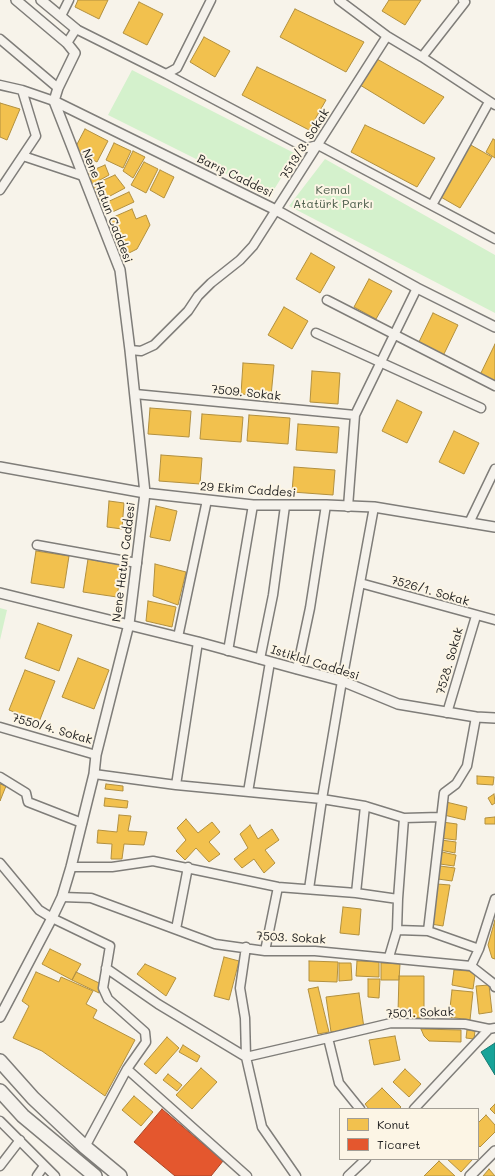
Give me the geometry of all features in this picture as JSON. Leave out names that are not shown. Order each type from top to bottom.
[{"type":"highway","points":[[0,1061],[33,1098],[85,1147],[120,1176]]},
{"type":"highway","points":[[0,1091],[23,1116],[95,1176]]},
{"type":"street","points":[[16,0],[67,43],[75,53],[58,88],[54,101]]},
{"type":"street","points":[[41,0],[76,29],[166,74],[306,148],[318,145],[495,239]]},
{"type":"street","points":[[61,16],[70,0]]},
{"type":"street","points":[[338,0],[387,36],[492,103],[432,205]]},
{"type":"street","points":[[422,57],[465,2],[463,0]]},
{"type":"street","points":[[166,74],[176,68],[208,1]]},
{"type":"street","points":[[67,43],[76,29]]},
{"type":"street","name":"7513/3. Sokak","points":[[130,350],[141,351],[154,345],[188,311],[207,288],[245,255],[261,235],[387,36]]},
{"type":"street","points":[[0,40],[58,88]]},
{"type":"street","name":"Barış Caddesi","points":[[0,85],[22,90],[54,101],[276,210],[417,288],[495,327]]},
{"type":"street","points":[[0,190],[36,136],[22,90]]},
{"type":"street","name":"Nene Hatun Caddesi","points":[[0,1018],[62,897],[71,867],[94,774],[96,755],[129,624],[145,493],[120,270],[54,101]]},
{"type":"street","points":[[22,156],[83,176]]},
{"type":"street","points":[[348,507],[354,415],[417,288]]},
{"type":"street","points":[[327,300],[495,386]]},
{"type":"street","points":[[316,332],[481,408]]},
{"type":"street","name":"7509. Sokak","points":[[135,394],[354,415]]},
{"type":"street","name":"29 Ekim Caddesi","points":[[0,467],[145,493],[253,505],[326,505],[374,507],[495,527]]},
{"type":"street","points":[[468,523],[495,469]]},
{"type":"street","points":[[178,637],[208,500]]},
{"type":"street","points":[[228,651],[253,505]]},
{"type":"street","points":[[297,669],[310,608],[326,505]]},
{"type":"street","points":[[260,659],[273,595],[285,506]]},
{"type":"street","points":[[308,889],[342,681],[374,507]]},
{"type":"street","points":[[37,545],[137,562]]},
{"type":"street","name":"7526/1. Sokak","points":[[360,584],[495,620]]},
{"type":"street","name":"Istiklal Caddesi","points":[[0,593],[129,624],[342,681],[398,704],[448,713],[495,718]]},
{"type":"street","name":"7528. Sokak","points":[[448,713],[476,616]]},
{"type":"street","points":[[176,785],[198,642]]},
{"type":"street","points":[[248,792],[270,662]]},
{"type":"street","points":[[428,931],[437,860],[440,817],[444,793],[456,784],[467,766],[476,717]]},
{"type":"street","name":"7550/4. Sokak","points":[[0,727],[96,755]]},
{"type":"street","points":[[94,774],[176,785],[322,799],[365,806],[404,818],[440,817]]},
{"type":"street","points":[[0,777],[26,793],[28,802],[82,823]]},
{"type":"street","points":[[356,894],[365,806]]},
{"type":"street","points":[[389,957],[397,930],[404,818]]},
{"type":"street","points":[[71,867],[112,867],[154,861],[278,887],[398,899]]},
{"type":"street","points":[[0,863],[39,910],[52,918],[110,946],[103,988],[108,999],[145,1032],[146,1042],[127,1070],[85,1147]]},
{"type":"street","points":[[176,929],[188,867]]},
{"type":"street","points":[[265,951],[278,887]]},
{"type":"street","name":"7503. Sokak","points":[[62,897],[91,898],[215,944],[246,947],[265,951],[315,951],[471,966]]},
{"type":"street","points":[[495,900],[479,949],[471,966],[495,984]]},
{"type":"street","points":[[397,930],[428,931],[479,949]]},
{"type":"street","points":[[246,947],[240,988],[246,1018],[246,1058],[262,1127],[294,1175]]},
{"type":"street","points":[[106,968],[158,1004],[246,1058]]},
{"type":"street","name":"7501. Sokak","points":[[246,1058],[391,1023],[465,1024],[492,1029]]},
{"type":"street","points":[[415,1108],[492,1029]]},
{"type":"street","points":[[328,1038],[339,1083],[359,1108]]},
{"type":"street","points":[[127,1070],[247,1176]]},
{"type":"street","points":[[0,1121],[44,1166],[56,1176]]},
{"type":"street","points":[[0,1166],[20,1140]]},
{"type":"street","points":[[470,1176],[495,1151]]},
{"type":"street","points":[[348,1176],[365,1160]]},
{"type":"street","points":[[37,1176],[44,1166]]},
{"type":"green space","name":"Kemal Atatürk Parkı","points":[[132,70],[296,154],[270,196],[108,115]]},
{"type":"green space","name":"Kemal Atatürk Parkı","points":[[325,159],[495,255],[495,313],[289,206]]},
{"type":"green space","points":[[0,608],[7,610],[0,640]]},
{"type":"building: Konut","points":[[78,0],[108,0],[99,19],[75,7]]},
{"type":"building: Konut","points":[[389,0],[421,0],[405,25],[382,11]]},
{"type":"building: Konut","points":[[139,2],[163,14],[147,45],[123,33]]},
{"type":"building: Konut","points":[[295,9],[364,42],[346,72],[280,37]]},
{"type":"building: Konut","points":[[204,37],[230,51],[215,77],[190,62]]},
{"type":"building: Konut","points":[[377,59],[444,97],[424,124],[360,85]]},
{"type":"building: Konut","points":[[257,67],[326,100],[309,130],[242,95]]},
{"type":"building: Konut","points":[[0,103],[20,109],[7,140],[0,137]]},
{"type":"building: Konut","points":[[365,125],[435,158],[417,187],[351,152]]},
{"type":"building: Konut","points":[[85,129],[108,141],[97,162],[74,150]]},
{"type":"building: Konut","points":[[493,139],[495,140],[495,158],[486,152]]},
{"type":"building: Konut","points":[[114,143],[131,151],[123,168],[106,160]]},
{"type":"building: Konut","points":[[469,144],[492,157],[460,208],[439,196]]},
{"type":"building: Konut","points":[[133,151],[145,157],[133,178],[123,171]]},
{"type":"building: Konut","points":[[144,162],[158,169],[146,193],[131,185]]},
{"type":"building: Konut","points":[[105,165],[109,175],[91,185],[86,173]]},
{"type":"building: Konut","points":[[160,170],[174,177],[164,198],[150,190]]},
{"type":"building: Konut","points":[[115,175],[125,188],[97,203],[90,186]]},
{"type":"building: Konut","points":[[129,192],[134,202],[108,214],[103,204]]},
{"type":"building: Konut","points":[[132,209],[136,219],[146,215],[150,225],[137,249],[125,255],[109,219]]},
{"type":"building: Konut","points":[[311,253],[335,267],[320,293],[296,279]]},
{"type":"building: Konut","points":[[369,279],[392,291],[376,319],[354,307]]},
{"type":"building: Konut","points":[[284,307],[308,321],[292,349],[268,335]]},
{"type":"building: Konut","points":[[433,313],[458,325],[443,356],[418,344]]},
{"type":"building: Konut","points":[[495,344],[495,382],[480,375]]},
{"type":"building: Konut","points":[[243,363],[274,365],[271,396],[241,394]]},
{"type":"building: Konut","points":[[312,371],[340,373],[338,404],[310,402]]},
{"type":"building: Konut","points":[[397,400],[422,412],[407,443],[382,431]]},
{"type":"building: Konut","points":[[150,408],[191,411],[189,437],[148,434]]},
{"type":"building: Konut","points":[[202,414],[243,417],[241,442],[200,439]]},
{"type":"building: Konut","points":[[249,415],[290,418],[288,444],[247,441]]},
{"type":"building: Konut","points":[[298,424],[339,427],[337,453],[296,450]]},
{"type":"building: Konut","points":[[454,431],[479,443],[464,474],[439,462]]},
{"type":"building: Konut","points":[[161,455],[202,458],[200,484],[159,481]]},
{"type":"building: Konut","points":[[294,467],[335,470],[333,495],[292,492]]},
{"type":"building: Konut","points":[[109,501],[124,503],[122,529],[107,527]]},
{"type":"building: Konut","points":[[156,506],[177,511],[170,541],[150,537]]},
{"type":"building: Konut","points":[[36,551],[69,556],[64,588],[31,583]]},
{"type":"building: Konut","points":[[88,559],[122,565],[117,597],[83,592]]},
{"type":"building: Konut","points":[[155,564],[186,572],[178,605],[153,596]]},
{"type":"building: Konut","points":[[148,601],[176,607],[172,627],[146,621]]},
{"type":"building: Konut","points":[[38,623],[72,635],[59,671],[25,658]]},
{"type":"building: Konut","points":[[78,658],[109,670],[94,709],[62,697]]},
{"type":"building: Konut","points":[[25,670],[55,681],[39,722],[9,710]]},
{"type":"building: Konut","points":[[477,776],[494,777],[493,785],[477,784]]},
{"type":"building: Konut","points":[[0,784],[6,786],[0,801]]},
{"type":"building: Konut","points":[[106,784],[123,786],[123,791],[105,789]]},
{"type":"building: Konut","points":[[494,794],[495,803],[492,805],[488,798]]},
{"type":"building: Konut","points":[[105,798],[128,801],[127,808],[104,806]]},
{"type":"building: Konut","points":[[446,802],[467,807],[465,820],[444,815]]},
{"type":"building: Konut","points":[[119,815],[131,816],[128,831],[147,832],[144,845],[124,844],[122,859],[111,859],[112,844],[97,843],[98,830],[117,832]]},
{"type":"building: Konut","points":[[495,817],[495,824],[485,824],[485,818]]},
{"type":"building: Konut","points":[[186,819],[198,833],[212,822],[220,832],[209,842],[220,854],[209,862],[196,848],[185,860],[176,851],[186,840],[177,828]]},
{"type":"building: Konut","points":[[442,822],[457,824],[456,840],[440,838]]},
{"type":"building: Konut","points":[[250,825],[258,839],[272,829],[279,840],[265,850],[275,863],[264,873],[254,859],[242,868],[234,859],[248,848],[240,834]]},
{"type":"building: Konut","points":[[441,840],[456,842],[455,853],[440,850]]},
{"type":"building: Konut","points":[[442,852],[456,855],[454,866],[440,864]]},
{"type":"building: Konut","points":[[440,866],[455,868],[452,881],[438,879]]},
{"type":"building: Konut","points":[[437,884],[450,885],[443,926],[431,924]]},
{"type":"building: Konut","points":[[343,907],[361,909],[359,935],[340,933]]},
{"type":"building: Konut","points":[[495,920],[495,959],[492,958],[488,945]]},
{"type":"building: Konut","points":[[50,949],[81,964],[72,980],[42,964]]},
{"type":"building: Konut","points":[[224,957],[239,961],[229,1000],[214,996]]},
{"type":"building: Konut","points":[[309,961],[338,962],[337,982],[309,981]]},
{"type":"building: Konut","points":[[357,961],[379,962],[379,977],[356,976]]},
{"type":"building: Konut","points":[[339,963],[351,963],[352,980],[339,981]]},
{"type":"building: Konut","points":[[381,963],[400,964],[399,980],[381,980]]},
{"type":"building: Konut","points":[[145,964],[176,978],[166,996],[137,974]]},
{"type":"building: Konut","points":[[454,970],[469,971],[475,975],[473,989],[452,985]]},
{"type":"building: Konut","points":[[36,972],[59,982],[61,977],[93,991],[86,1004],[97,1010],[93,1018],[135,1040],[105,1096],[42,1051],[13,1038],[29,1006],[22,1001]]},
{"type":"building: Konut","points":[[76,972],[99,983],[99,993],[72,980]]},
{"type":"building: Konut","points":[[399,976],[424,976],[424,1018],[411,1018],[411,1012],[398,1012]]},
{"type":"building: Konut","points":[[368,979],[380,979],[379,998],[368,997]]},
{"type":"building: Konut","points":[[489,985],[492,1012],[479,1014],[476,986]]},
{"type":"building: Konut","points":[[318,987],[329,1032],[318,1034],[308,989]]},
{"type":"building: Konut","points":[[452,990],[473,992],[470,1020],[449,1017]]},
{"type":"building: Konut","points":[[359,993],[364,1028],[331,1032],[326,997]]},
{"type":"building: Konut","points":[[421,1029],[461,1030],[461,1042],[429,1041],[424,1036]]},
{"type":"building: Konut","points":[[467,1030],[475,1031],[474,1039],[466,1038]]},
{"type":"building: Konut","points":[[395,1036],[400,1060],[374,1065],[369,1040]]},
{"type":"building: Konut","points":[[167,1037],[179,1048],[156,1074],[144,1064]]},
{"type":"building: Konut","points":[[183,1045],[200,1056],[197,1062],[179,1052]]},
{"type":"building: Konut","points":[[201,1068],[217,1082],[192,1109],[176,1095]]},
{"type":"building: Konut","points":[[405,1069],[421,1084],[409,1097],[393,1082]]},
{"type":"building: Konut","points":[[168,1074],[182,1085],[177,1091],[163,1080]]},
{"type":"building: Konut","points":[[382,1088],[401,1107],[368,1108],[365,1104]]},
{"type":"building: Konut","points":[[134,1096],[153,1112],[141,1126],[122,1110]]},
{"type":"building: Konut","points":[[495,1104],[495,1114],[490,1109]]},
{"type":"building: Konut","points":[[486,1115],[495,1125],[495,1132],[480,1147],[479,1146],[479,1122]]},
{"type":"building: Konut","points":[[448,1160],[472,1160],[461,1172]]},
{"type":"building: Konut","points":[[439,1161],[455,1176],[424,1176]]},
{"type":"building: Konut","points":[[489,1169],[495,1176],[483,1176]]},
{"type":"building: Ticaret","points":[[162,1109],[223,1161],[211,1176],[175,1176],[134,1142]]},
{"type":"building: Kamu","points":[[495,1043],[495,1075],[481,1052]]}]
